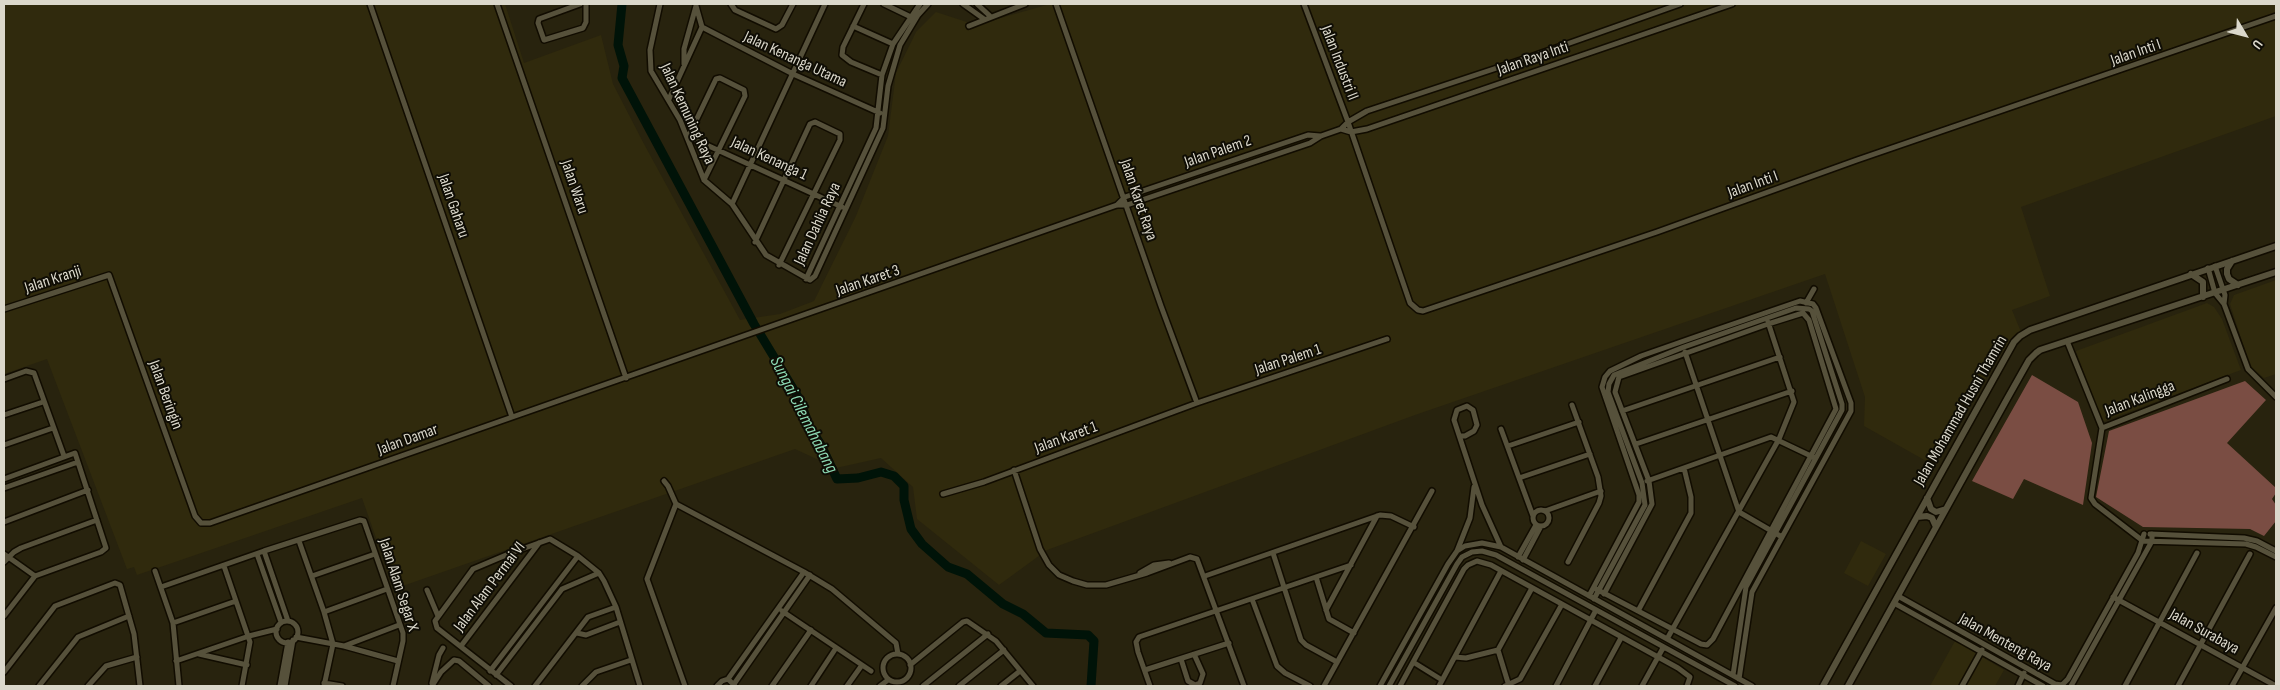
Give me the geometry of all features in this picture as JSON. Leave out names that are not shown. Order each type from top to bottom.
[{"type":"street","name":"Jalan Gaharu","points":[[370,4],[512,417]]},
{"type":"street","name":"Jalan Waru","points":[[497,4],[626,378]]},
{"type":"street","points":[[586,4],[586,20],[583,28],[547,41],[543,39],[538,23],[539,19],[581,4],[586,20]]},
{"type":"street","name":"Jalan Kemuning Raya","points":[[660,4],[650,50],[650,64],[653,76],[688,135],[704,180],[732,204],[755,242],[766,256],[806,279]]},
{"type":"street","points":[[731,4],[735,10],[776,29],[782,25],[793,4]]},
{"type":"street","points":[[732,204],[825,4]]},
{"type":"street","points":[[864,4],[842,55],[851,62],[882,75]]},
{"type":"street","points":[[884,4],[913,18]]},
{"type":"street","name":"Jalan Dahlia Raya","points":[[806,279],[883,128],[891,70],[900,45],[920,4]]},
{"type":"street","name":"Jalan Dahlia Raya","points":[[843,208],[876,128],[882,75],[893,44],[913,18],[928,4]]},
{"type":"street","points":[[962,4],[984,19]]},
{"type":"street","points":[[976,4],[990,16]]},
{"type":"street","points":[[969,26],[1022,4]]},
{"type":"street","name":"Jalan Karet Raya","points":[[1056,4],[1161,306],[1197,403]]},
{"type":"street","name":"Jalan Industri II","points":[[1304,4],[1351,132]]},
{"type":"street","name":"Jalan Raya Inti","points":[[1348,122],[1367,111],[1533,56],[1680,4]]},
{"type":"street","name":"Jalan Raya Inti","points":[[1351,132],[1376,126],[1732,4]]},
{"type":"street","points":[[684,64],[684,49],[696,5]]},
{"type":"street","points":[[668,99],[702,27],[696,5]]},
{"type":"street","name":"Jalan Inti I","points":[[1351,132],[1410,303],[1418,310],[1423,311],[1675,226],[1857,160],[2276,16]]},
{"type":"street","points":[[853,26],[893,44]]},
{"type":"street","name":"Jalan Kenanga Utama","points":[[702,27],[792,74],[886,115]]},
{"type":"street","points":[[688,135],[715,81],[720,78],[743,88],[746,94],[704,180]]},
{"type":"street","points":[[755,242],[783,179],[812,122],[839,133],[841,135],[840,140],[779,265]]},
{"type":"street","name":"Jalan Palem 2","points":[[1127,205],[1310,143],[1321,136],[1341,129],[1348,122]]},
{"type":"street","points":[[1341,129],[1351,132]]},
{"type":"street","name":"Jalan Kenanga 1","points":[[688,135],[843,208]]},
{"type":"street","name":"Jalan Palem 2","points":[[1124,197],[1308,135],[1321,136]]},
{"type":"street","name":"Jalan Karet 3","points":[[1117,205],[1124,197]]},
{"type":"street","name":"Jalan Karet 3","points":[[626,378],[1117,205],[1127,205]]},
{"type":"street","name":"Jalan Mohammad Husni Thamrin","points":[[1823,686],[2014,342],[2020,336],[2191,274],[2276,246]]},
{"type":"street","points":[[2233,260],[2229,264],[2227,274],[2229,279],[2238,285]]},
{"type":"street","points":[[2212,267],[2224,290],[2224,304]]},
{"type":"street","points":[[2212,267],[2215,293],[2224,304],[2248,370],[2276,397]]},
{"type":"street","name":"Jalan Mohammad Husni Thamrin","points":[[1848,686],[2029,360],[2040,350],[2276,272]]},
{"type":"street","points":[[2191,274],[2203,282],[2203,297]]},
{"type":"street","name":"Jalan Kranji","points":[[4,309],[109,275]]},
{"type":"street","name":"Jalan Beringin","points":[[109,275],[195,516],[200,522]]},
{"type":"street","points":[[1804,310],[1806,301],[1814,289]]},
{"type":"street","points":[[1604,594],[1645,506],[1642,483],[1602,388],[1605,377],[1610,371],[1800,301],[1806,301],[1816,308],[1851,403],[1851,411],[1752,592],[1739,678]]},
{"type":"street","points":[[1592,598],[1596,589],[1616,554],[1638,507],[1639,495],[1620,430],[1620,412],[1615,392],[1619,377],[1768,321],[1804,310],[1812,311],[1842,404],[1842,410],[1772,532],[1743,588],[1708,644],[1701,644],[1596,589]]},
{"type":"street","points":[[1616,554],[1652,504],[1648,481],[1636,444],[1608,392],[1609,384],[1614,375],[1642,359],[1684,347],[1719,332],[1768,321]]},
{"type":"street","points":[[1667,639],[1779,439],[1794,402],[1768,321]]},
{"type":"street","name":"Jalan Palem 1","points":[[1197,403],[1387,339]]},
{"type":"street","points":[[2067,341],[2102,428]]},
{"type":"street","points":[[1684,347],[1739,512],[1782,537]]},
{"type":"street","points":[[1620,412],[1780,357]]},
{"type":"street","points":[[4,379],[30,371],[34,374],[64,456]]},
{"type":"street","name":"Jalan Damar","points":[[200,522],[205,524],[220,521],[626,378]]},
{"type":"street","name":"Jalan Kalingga","points":[[2142,536],[2095,504],[2091,498],[2102,428],[2228,379]]},
{"type":"street","points":[[1636,444],[1792,392]]},
{"type":"street","points":[[4,415],[43,402]]},
{"type":"street","name":"Jalan Karet 1","points":[[943,494],[1197,403]]},
{"type":"street","points":[[1568,562],[1599,503],[1601,491],[1572,405]]},
{"type":"street","points":[[1460,436],[1465,436],[1474,431],[1477,425],[1472,410],[1468,406],[1460,408],[1454,413],[1454,420],[1474,484],[1501,547]]},
{"type":"street","points":[[1508,446],[1579,422]]},
{"type":"street","points":[[4,445],[53,428]]},
{"type":"street","points":[[1501,429],[1538,525]]},
{"type":"street","points":[[1635,484],[1771,436],[1823,462]]},
{"type":"street","points":[[4,479],[74,453],[106,548],[101,552],[35,576],[4,616]]},
{"type":"street","points":[[1519,478],[1590,454]]},
{"type":"street","points":[[4,488],[78,462]]},
{"type":"street","points":[[1638,611],[1691,513],[1691,497],[1684,468]]},
{"type":"street","points":[[1014,470],[1040,549],[1049,565],[1059,575],[1073,581],[1098,586],[1147,573],[1193,556],[1199,560],[1244,686]]},
{"type":"street","points":[[664,480],[676,504],[810,575],[832,589],[896,643],[898,654]]},
{"type":"street","points":[[1382,685],[1410,631],[1457,551],[1470,518],[1474,484]]},
{"type":"street","points":[[4,522],[88,490]]},
{"type":"street","points":[[1324,686],[1414,527],[1432,491]]},
{"type":"street","points":[[1533,516],[1538,511],[1545,511],[1601,491]]},
{"type":"street","points":[[1927,498],[1930,510],[1942,512],[1947,508]]},
{"type":"street","points":[[676,504],[648,579],[685,686]]},
{"type":"street","points":[[1521,558],[1538,525],[1549,520],[1548,513],[1545,511]]},
{"type":"street","points":[[1205,576],[1386,514],[1414,527]]},
{"type":"street","points":[[1917,517],[1922,515],[1932,518],[1936,527]]},
{"type":"street","points":[[1326,610],[1378,516]]},
{"type":"street","points":[[4,562],[6,555],[21,548],[97,520]]},
{"type":"street","name":"Jalan Alam Segar X","points":[[299,540],[360,520],[364,521],[403,641],[393,686]]},
{"type":"street","points":[[2142,536],[2152,534],[2244,538],[2257,540],[2276,551]]},
{"type":"street","points":[[2071,686],[2152,541],[2152,534]]},
{"type":"street","points":[[2142,536],[2152,541],[2246,544],[2276,557]]},
{"type":"street","name":"Jalan Menteng Raya","points":[[1896,599],[2055,684],[2062,685],[2068,680],[2113,597],[2142,536]]},
{"type":"street","points":[[511,686],[437,628],[435,623],[438,616],[473,569],[550,539],[578,556],[599,573],[616,607],[640,686]]},
{"type":"street","points":[[161,588],[299,540],[333,644],[324,684],[342,686]]},
{"type":"street","name":"Jalan Alam Permai VI","points":[[461,646],[539,542]]},
{"type":"street","points":[[1457,551],[1465,546],[1482,543],[1501,547],[1752,686]]},
{"type":"street","points":[[264,551],[288,621]]},
{"type":"street","points":[[1390,686],[1457,564],[1462,557],[1472,552],[1482,551],[1496,555],[1732,686]]},
{"type":"street","points":[[1272,553],[1303,642],[1337,662]]},
{"type":"street","points":[[2124,686],[2197,553]]},
{"type":"street","points":[[258,554],[281,622]]},
{"type":"street","points":[[312,576],[375,554]]},
{"type":"street","points":[[2178,686],[2250,554]]},
{"type":"street","points":[[6,555],[35,576]]},
{"type":"street","points":[[490,671],[578,556]]},
{"type":"street","points":[[1400,686],[1464,569],[1477,561],[1501,571],[1688,675],[1690,679],[1687,686]]},
{"type":"street","points":[[1457,564],[1464,569]]},
{"type":"street","points":[[1150,686],[1136,642],[1139,637],[1351,565]]},
{"type":"street","points":[[224,566],[251,644],[242,686]]},
{"type":"street","points":[[155,571],[173,623],[180,686]]},
{"type":"street","points":[[1439,686],[1501,571]]},
{"type":"street","points":[[717,686],[722,681],[728,679],[804,572]]},
{"type":"street","points":[[496,675],[562,588],[599,573]]},
{"type":"street","points":[[728,679],[734,685],[810,575]]},
{"type":"street","points":[[1316,577],[1329,619],[1354,633]]},
{"type":"street","points":[[1556,588],[1560,580]]},
{"type":"street","points":[[558,582],[562,588]]},
{"type":"street","points":[[4,672],[55,606],[118,583],[134,634],[140,686]]},
{"type":"street","points":[[1532,588],[1498,650],[1508,686],[1520,679],[1561,606]]},
{"type":"street","points":[[1733,675],[1743,588]]},
{"type":"street","points":[[324,612],[387,589]]},
{"type":"street","points":[[427,590],[438,616]]},
{"type":"street","name":"Jalan Surabaya","points":[[2113,597],[2276,686]]},
{"type":"street","points":[[1322,599],[1333,598]]},
{"type":"street","points":[[1252,599],[1277,666],[1285,673],[1310,686]]},
{"type":"street","name":"Jalan Menteng Raya","points":[[1896,599],[1981,652],[2043,686]]},
{"type":"street","points":[[173,623],[236,601]]},
{"type":"street","points":[[535,686],[588,617],[616,607]]},
{"type":"street","points":[[778,608],[871,671]]},
{"type":"street","points":[[2232,686],[2276,608]]},
{"type":"street","points":[[1556,686],[1596,610]]},
{"type":"street","points":[[39,686],[78,638],[129,616]]},
{"type":"street","points":[[910,665],[963,622],[967,621],[988,634],[1004,650],[1033,686]]},
{"type":"street","points":[[280,686],[292,640],[297,628],[292,622],[281,622],[277,628],[277,637],[292,640],[344,646],[398,661]]},
{"type":"street","points":[[577,633],[586,635],[620,622]]},
{"type":"street","points":[[344,646],[399,625]]},
{"type":"street","points":[[176,661],[277,628]]},
{"type":"street","points":[[772,686],[811,630]]},
{"type":"street","points":[[1410,631],[1418,635]]},
{"type":"street","points":[[1652,642],[1656,633]]},
{"type":"street","points":[[922,686],[930,684],[988,634]]},
{"type":"street","points":[[1595,686],[1621,638]]},
{"type":"street","points":[[285,686],[292,640]]},
{"type":"street","points":[[1145,670],[1229,643]]},
{"type":"street","points":[[1962,686],[1984,645]]},
{"type":"street","points":[[432,686],[439,655],[443,648]]},
{"type":"street","points":[[811,686],[836,648]]},
{"type":"street","points":[[1642,686],[1663,648]]},
{"type":"street","points":[[959,686],[1004,650]]},
{"type":"street","points":[[1455,657],[1466,658],[1498,650]]},
{"type":"street","points":[[199,654],[247,666]]},
{"type":"street","points":[[898,654],[904,656],[910,665],[910,671],[905,680],[896,684],[888,680],[882,669],[884,663],[892,655],[898,654]]},
{"type":"street","points":[[1181,659],[1188,681],[1196,685],[1200,683],[1203,674],[1194,654]]},
{"type":"street","points":[[88,686],[106,666],[137,657]]},
{"type":"street","points":[[432,686],[446,666],[454,660],[459,661],[482,684],[489,686]]},
{"type":"street","points":[[582,686],[596,672],[631,660]]},
{"type":"street","points":[[1413,662],[1442,680]]},
{"type":"street","points":[[1393,663],[1400,666]]},
{"type":"street","points":[[847,686],[862,665]]},
{"type":"street","points":[[2018,686],[2027,669]]},
{"type":"street","points":[[1001,686],[1020,671]]},
{"type":"street","points":[[880,686],[888,680]]},
{"type":"shaded area","points":[[4,4],[505,4],[524,63],[601,35],[613,84],[740,320],[780,314],[814,301],[856,216],[888,136],[896,73],[916,32],[936,12],[976,25],[1050,4],[2276,4],[2276,116],[2021,207],[2050,296],[2012,310],[2021,332],[2000,354],[1935,466],[1864,426],[1865,397],[1825,274],[1415,415],[1047,550],[999,585],[917,519],[913,487],[881,458],[836,468],[795,449],[394,589],[362,498],[137,575],[134,567],[127,569],[47,359],[4,374]]},
{"type":"shaded area","points":[[2276,280],[2276,374],[2264,378],[2250,366],[2230,304],[2234,295]]},
{"type":"shaded area","points":[[2207,303],[2214,307],[2222,319],[2241,370],[2102,422],[2076,351]]},
{"type":"shaded area","points":[[2032,375],[2078,402],[2092,443],[2083,505],[2024,479],[2013,499],[1972,481]]},
{"type":"shaded area","points":[[2245,381],[2266,400],[2227,443],[2276,488],[2276,493],[2272,499],[2276,505],[2276,521],[2264,536],[2250,529],[2143,527],[2096,497],[2109,431]]},
{"type":"shaded area","points":[[1861,541],[1886,554],[1868,586],[1844,573]]},
{"type":"shaded area","points":[[1955,641],[2004,670],[1995,686],[1930,686]]},
{"type":"waterway","name":"Sungai Cilemahabang","points":[[622,4],[618,45],[624,66],[622,78],[754,324],[800,400],[809,426],[821,445],[837,479],[858,478],[881,472],[894,476],[904,486],[904,500],[911,529],[922,544],[948,567],[967,574],[1003,604],[1023,614],[1046,633],[1088,635],[1094,641],[1091,686]]}]
